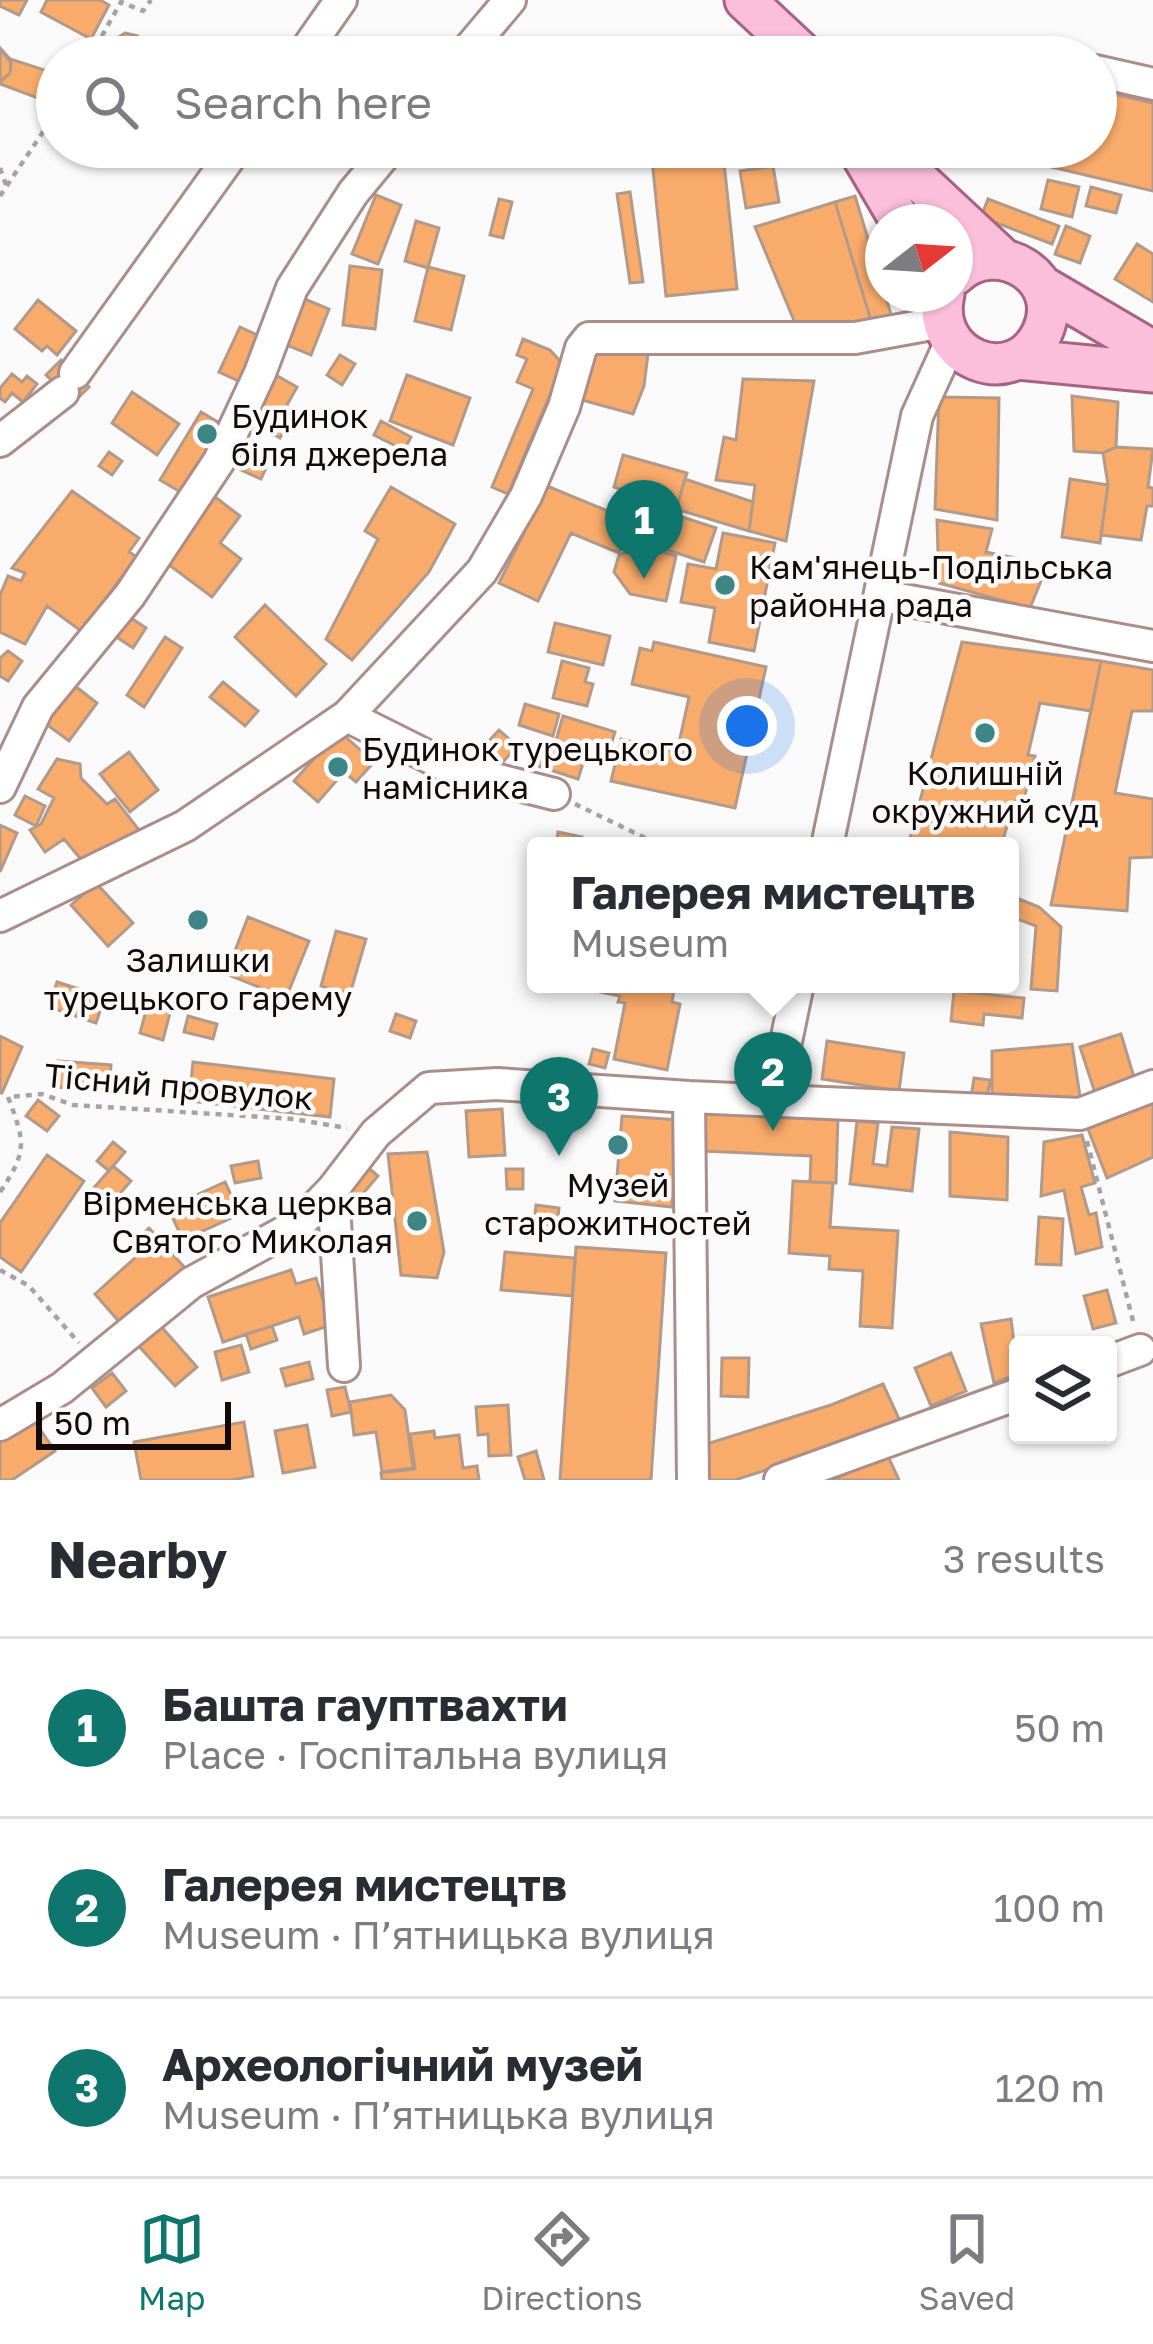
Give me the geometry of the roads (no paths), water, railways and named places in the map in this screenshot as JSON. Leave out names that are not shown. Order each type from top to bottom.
[{"type":"main road","points":[[745,0],[784,36]]},
{"type":"main road","points":[[869,168],[890,204]]},
{"type":"main road","points":[[906,168],[1002,258],[1032,272],[1042,286],[1153,351]]},
{"type":"main road","points":[[973,262],[1002,258]]},
{"type":"main road","points":[[1017,359],[1031,350],[1047,320],[1042,286]]},
{"type":"main road","points":[[946,319],[973,359],[986,363],[1017,359],[1153,371]]},
{"type":"street","points":[[316,36],[341,0]]},
{"type":"street","points":[[480,36],[510,0]]},
{"type":"street","points":[[1117,76],[1153,84]]},
{"type":"street","points":[[0,441],[69,383],[222,168]]},
{"type":"street","points":[[0,787],[38,707],[130,595],[219,461],[292,288],[374,168]]},
{"type":"street","points":[[0,916],[185,826],[347,716],[482,571],[526,496],[564,407],[581,348],[589,338],[855,338],[946,319],[917,416],[829,837]]},
{"type":"street","points":[[882,596],[1153,646]]},
{"type":"street","points":[[347,716],[451,768],[554,794]]},
{"type":"street","points":[[774,1099],[796,993]]},
{"type":"street","points":[[0,1425],[62,1388],[191,1283],[299,1224],[376,1133],[429,1088],[496,1084],[1080,1114],[1153,1086]]},
{"type":"street","points":[[688,1097],[693,1480]]},
{"type":"street","points":[[333,1189],[344,1366]]},
{"type":"street","points":[[1117,1359],[1140,1350]]},
{"type":"street","points":[[780,1480],[1009,1397]]},
{"type":"place","name":"Будинок біля джерела","points":[[207,434]]},
{"type":"place","name":"Башта гауптвахти","points":[[644,579]]},
{"type":"place","name":"Кам'янець-Подільська районна рада","points":[[725,585]]},
{"type":"place","name":"Колишній окружний суд","points":[[985,733]]},
{"type":"place","name":"Будинок турецького намісника","points":[[338,767]]},
{"type":"place","name":"Залишки турецького гарему","points":[[198,920]]},
{"type":"place","name":"Галерея мистецтв","points":[[773,1131]]},
{"type":"place","name":"Музей старожитностей","points":[[618,1145]]},
{"type":"place","name":"Археологічний музей","points":[[559,1156]]},
{"type":"place","name":"Вірменська церква Святого Миколая","points":[[417,1221]]}]
